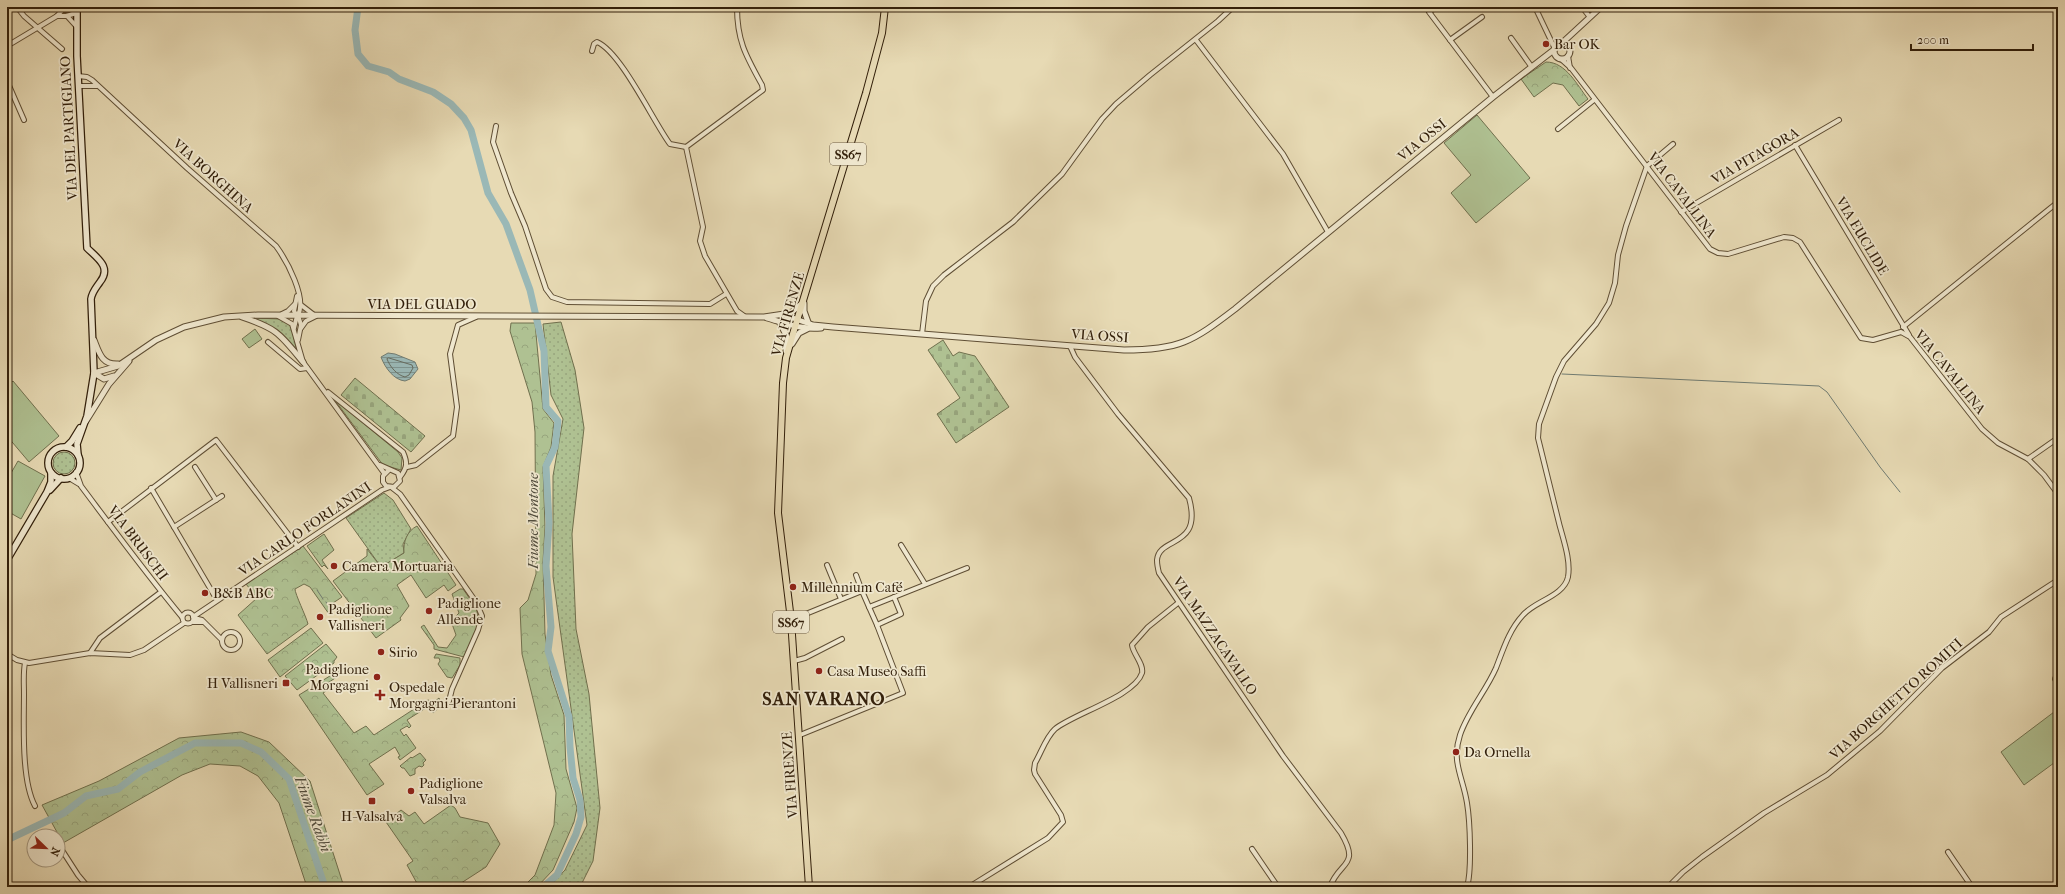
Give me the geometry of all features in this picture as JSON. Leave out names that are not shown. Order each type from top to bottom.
[{"type":"main road","name":"VIA FIRENZE","points":[[809,887],[800,735],[791,620],[778,513],[786,358],[866,93],[882,33],[885,7]]},
{"type":"main road","name":"VIA DEL PARTIGIANO","points":[[77,10],[76,27],[78,76],[87,248],[104,267],[103,277],[93,291],[90,299],[93,338]]},
{"type":"main road","points":[[51,473],[61,478],[69,478],[76,472],[79,464],[77,444],[86,422],[94,373],[93,338]]},
{"type":"main road","points":[[66,447],[76,436],[89,403]]},
{"type":"main road","points":[[44,499],[51,482],[51,473],[48,464],[50,455],[57,448],[66,447],[71,448],[78,455]]},
{"type":"main road","points":[[7,560],[44,499],[61,478]]},
{"type":"street","points":[[17,7],[24,16],[62,49]]},
{"type":"street","points":[[592,51],[594,44],[598,42],[606,48],[619,64],[670,144],[686,147],[763,90],[762,85],[745,55],[740,39],[737,7]]},
{"type":"street","points":[[922,334],[926,302],[933,286],[944,275],[1013,222],[1062,174],[1102,119],[1116,104],[1150,75],[1196,40],[1233,7]]},
{"type":"street","points":[[1437,7],[1429,12],[1493,97]]},
{"type":"street","points":[[1535,7],[1551,39],[1558,45],[1567,45],[1570,49]]},
{"type":"street","points":[[1582,7],[1589,16]]},
{"type":"street","name":"VIA OSSI","points":[[797,319],[833,327],[1070,346],[1148,350],[1168,348],[1183,344],[1207,330],[1531,66],[1544,58],[1589,16],[1601,7]]},
{"type":"street","points":[[7,46],[57,16],[64,9],[77,10]]},
{"type":"street","points":[[57,16],[66,16],[77,10]]},
{"type":"street","points":[[66,16],[76,27]]},
{"type":"street","points":[[1450,40],[1482,17]]},
{"type":"street","points":[[1568,56],[1570,49],[1570,38],[1573,32]]},
{"type":"street","points":[[1511,38],[1531,66]]},
{"type":"street","points":[[1196,40],[1283,154],[1328,232]]},
{"type":"street","points":[[1558,45],[1559,58]]},
{"type":"street","name":"VIA OSSI","points":[[1544,58],[1559,58],[1568,56]]},
{"type":"street","name":"VIA CAVALLINA","points":[[1568,56],[1570,68]]},
{"type":"street","name":"VIA CAVALLINA","points":[[1559,58],[1570,68],[1647,166],[1702,241],[1710,249],[1718,253],[1728,254],[1784,237],[1793,238],[1800,242],[1861,338],[1872,340],[1901,332],[1910,337],[1989,437],[2028,459],[2058,494]]},
{"type":"street","name":"VIA BORGHINA","points":[[78,76],[87,77],[98,86],[187,168],[276,246],[285,258],[295,279],[297,293],[301,304]]},
{"type":"street","points":[[7,81],[24,120]]},
{"type":"street","points":[[79,86],[98,86]]},
{"type":"street","points":[[1558,129],[1594,100]]},
{"type":"street","name":"VIA PITAGORA","points":[[1681,212],[1839,120]]},
{"type":"street","points":[[496,126],[493,142],[511,193],[526,226],[546,289],[552,297],[566,302],[710,304],[726,294]]},
{"type":"street","points":[[1467,887],[1470,866],[1467,802],[1457,769],[1456,756],[1460,735],[1475,703],[1495,669],[1508,637],[1524,614],[1563,587],[1568,578],[1569,568],[1538,438],[1539,424],[1556,377],[1564,361],[1596,324],[1609,303],[1615,283],[1618,254],[1647,166],[1673,144]]},
{"type":"street","name":"VIA EUCLIDE","points":[[1795,145],[1910,337]]},
{"type":"street","points":[[686,147],[703,227],[700,241],[705,256],[737,311],[744,316]]},
{"type":"street","name":"VIA CAVALLINA","points":[[1903,327],[2058,202]]},
{"type":"street","name":"VIA BORGHINA","points":[[297,293],[294,311],[301,320],[298,340]]},
{"type":"street","points":[[804,300],[804,311],[808,322]]},
{"type":"street","name":"VIA DEL GUADO","points":[[94,373],[124,362],[156,340],[184,327],[203,321],[239,316],[764,317],[784,315],[797,309],[804,300]]},
{"type":"street","points":[[277,316],[288,311],[295,303]]},
{"type":"street","points":[[294,328],[301,304]]},
{"type":"street","points":[[301,304],[309,312],[316,316]]},
{"type":"street","name":"VIA DEL GUADO","points":[[784,315],[797,319]]},
{"type":"street","points":[[239,316],[273,329],[282,336],[323,388],[384,473]]},
{"type":"street","points":[[277,316],[288,320],[294,328],[303,362]]},
{"type":"street","points":[[300,329],[306,321],[316,316]]},
{"type":"street","points":[[399,475],[406,469],[416,465],[453,436],[457,407],[450,354],[458,325],[478,316]]},
{"type":"street","name":"VIA DEL GUADO","points":[[764,317],[780,323],[795,326]]},
{"type":"street","points":[[780,323],[787,337],[786,358]]},
{"type":"street","name":"VIA OSSI","points":[[795,326],[808,329],[833,327]]},
{"type":"street","points":[[786,358],[794,339],[799,333],[808,329]]},
{"type":"street","points":[[93,338],[103,360],[112,364],[124,362]]},
{"type":"street","points":[[268,342],[300,369],[307,368]]},
{"type":"street","name":"VIA MAZZACAVALLO","points":[[1070,346],[1075,357],[1118,414],[1189,498],[1193,513],[1191,526],[1184,536],[1161,552],[1157,560],[1159,573],[1283,756],[1341,833],[1348,846],[1349,857],[1347,864],[1330,887]]},
{"type":"street","points":[[86,422],[104,391],[134,356]]},
{"type":"street","points":[[94,373],[104,379],[111,378],[119,372]]},
{"type":"street","points":[[323,388],[403,452],[406,459],[406,469]]},
{"type":"street","points":[[2028,459],[2058,438]]},
{"type":"street","points":[[108,522],[216,440],[298,547]]},
{"type":"street","points":[[379,465],[389,470],[394,470],[399,475],[400,481],[396,486],[389,487]]},
{"type":"street","points":[[195,468],[216,500]]},
{"type":"street","points":[[389,470],[384,473],[382,479],[389,487],[397,492],[476,602],[482,616],[478,630],[452,689],[449,701]]},
{"type":"street","name":"VIA BRUSCHI","points":[[76,472],[81,486],[161,592],[179,611]]},
{"type":"street","name":"VIA BRUSCHI","points":[[69,478],[81,486]]},
{"type":"street","points":[[396,486],[397,492]]},
{"type":"street","name":"VIA CARLO FORLANINI","points":[[182,617],[191,617],[200,613],[217,600],[382,490],[389,487]]},
{"type":"street","points":[[151,488],[217,600]]},
{"type":"street","points":[[174,527],[222,496]]},
{"type":"street","points":[[902,545],[925,584]]},
{"type":"street","points":[[827,565],[841,599]]},
{"type":"street","points":[[869,607],[967,568]]},
{"type":"street","points":[[800,735],[902,693],[877,625],[856,575]]},
{"type":"street","name":"VIA BORGHETTO ROMITI","points":[[1668,887],[1697,861],[1764,813],[1827,775],[1880,731],[1942,668],[1989,632],[2001,617],[2058,580]]},
{"type":"street","points":[[791,620],[862,591]]},
{"type":"street","points":[[90,653],[100,638],[161,592]]},
{"type":"street","points":[[877,625],[901,614],[894,597]]},
{"type":"street","points":[[969,887],[1048,838],[1063,822],[1061,815],[1034,770],[1041,752],[1056,729],[1133,686],[1142,674],[1142,668],[1132,645],[1148,627],[1178,603]]},
{"type":"street","points":[[179,611],[203,622],[222,640],[224,646],[236,649],[239,645],[239,639],[235,634],[230,632],[224,635],[222,640]]},
{"type":"street","points":[[179,611],[184,623]]},
{"type":"street","points":[[7,654],[25,663],[40,663],[90,653],[123,655],[138,653],[184,623],[189,624],[191,617]]},
{"type":"street","points":[[213,631],[224,635]]},
{"type":"street","points":[[794,661],[805,658],[842,639]]},
{"type":"street","points":[[96,644],[100,653]]},
{"type":"street","points":[[25,663],[24,710],[26,778],[31,799],[35,806]]},
{"type":"street","points":[[2058,672],[2055,676],[2058,684]]},
{"type":"street","points":[[1252,849],[1278,887]]},
{"type":"street","points":[[1948,852],[1972,887]]},
{"type":"street","points":[[66,856],[88,887]]},
{"type":"green space","points":[[1546,62],[1553,63],[1565,70],[1588,99],[1579,106],[1563,85],[1553,83],[1534,97],[1521,79]]},
{"type":"green space","points":[[1477,115],[1530,178],[1476,223],[1451,193],[1471,175],[1444,143]]},
{"type":"green space","points":[[254,318],[280,319],[291,325],[297,352],[278,332]]},
{"type":"green space","points":[[561,322],[575,370],[584,428],[572,534],[576,629],[589,694],[600,808],[593,861],[580,887],[549,887],[565,870],[587,825],[553,577],[553,476],[563,419],[551,395],[543,324]]},
{"type":"green space","points":[[511,323],[535,323],[543,409],[554,423],[551,447],[543,467],[545,527],[543,562],[545,634],[551,675],[564,715],[566,769],[577,808],[574,822],[553,870],[537,887],[523,887],[535,875],[554,825],[556,793],[522,654],[520,608],[528,600],[536,574],[535,432],[532,402],[510,331]]},
{"type":"green space","points":[[255,329],[262,339],[249,348],[242,339]]},
{"type":"green space","points":[[943,340],[953,356],[959,352],[975,356],[1009,407],[956,443],[937,414],[960,398],[928,350]]},
{"type":"green space","points":[[355,378],[425,436],[411,452],[341,395]]},
{"type":"green space","points":[[13,381],[59,436],[29,462],[7,436],[7,387]]},
{"type":"green space","points":[[334,399],[398,452],[402,458],[401,470],[383,465]]},
{"type":"green space","points":[[60,452],[68,452],[75,459],[75,467],[68,474],[60,474],[53,467],[53,459]]},
{"type":"green space","points":[[18,461],[45,476],[21,519],[7,511],[7,480]]},
{"type":"green space","points":[[384,493],[393,500],[411,529],[403,544],[404,553],[381,567],[346,518]]},
{"type":"green space","points":[[417,526],[456,585],[448,591],[444,585],[426,598],[411,575],[397,585],[409,606],[400,618],[401,620],[376,638],[333,581],[367,556],[367,549],[381,567],[404,553],[406,537]]},
{"type":"green space","points":[[324,534],[334,550],[322,560],[328,569],[324,565],[322,567],[307,546]]},
{"type":"green space","points":[[303,546],[342,597],[333,603],[332,612],[329,614],[310,587],[304,584],[295,589],[308,624],[267,654],[238,615],[257,598],[246,584]]},
{"type":"green space","points":[[460,589],[463,589],[477,609],[478,625],[464,657],[434,649],[434,645],[421,627],[424,625],[438,647],[447,648],[456,635],[451,621],[459,613],[452,594]]},
{"type":"green space","points":[[311,628],[323,643],[280,677],[268,660]]},
{"type":"green space","points":[[326,644],[337,657],[334,663],[297,690],[285,676]]},
{"type":"green space","points":[[436,654],[460,658],[460,665],[452,678],[447,677],[438,664],[440,661],[439,658],[434,658]]},
{"type":"green space","points":[[338,671],[340,675],[326,684],[329,689],[323,693],[354,733],[366,726],[374,735],[428,700],[434,702],[439,698],[442,705],[433,713],[429,706],[407,720],[411,726],[409,728],[407,726],[400,730],[404,736],[406,734],[416,748],[400,760],[398,757],[400,756],[395,747],[369,764],[384,784],[367,795],[299,695]]},
{"type":"green space","points":[[2058,709],[2058,760],[2024,785],[2001,752]]},
{"type":"green space","points":[[241,732],[269,742],[310,781],[344,887],[307,887],[279,803],[258,776],[240,766],[210,764],[182,775],[66,841],[66,828],[55,828],[42,805],[99,781],[179,738]]},
{"type":"green space","points":[[420,753],[426,760],[423,763],[424,765],[415,769],[415,774],[410,776],[404,768],[400,766],[411,757],[412,758]]},
{"type":"green space","points":[[451,805],[455,808],[460,817],[488,823],[500,844],[486,867],[455,887],[419,887],[407,865],[413,861],[386,822],[401,810],[409,816],[415,812],[424,824]]},
{"type":"water","points":[[388,353],[395,354],[415,362],[418,369],[410,379],[405,381],[401,380],[390,373],[381,357]]},
{"type":"waterway","name":"Fiume Montone","points":[[358,7],[355,30],[358,54],[368,66],[389,72],[399,79],[433,92],[451,104],[464,118],[471,130],[488,193],[506,224],[530,290],[544,351],[546,407],[558,421],[555,447],[546,466],[549,523],[546,566],[551,627],[548,651],[569,717],[573,778],[580,800],[581,817],[576,834],[557,875],[543,887]]},
{"type":"waterway","points":[[1562,374],[1819,386],[1827,392],[1880,467],[1900,492]]},
{"type":"waterway","points":[[317,590],[323,599]]},
{"type":"waterway","points":[[326,602],[332,611]]},
{"type":"waterway","name":"Fiume Rabbi","points":[[7,840],[64,813],[86,796],[118,789],[140,772],[195,743],[241,743],[261,752],[289,779],[325,887]]},
{"type":"place","name":"Bar OK","points":[[1546,44]]},
{"type":"place","name":"Camera Mortuaria","points":[[334,566]]},
{"type":"place","name":"Millennium Café","points":[[793,587]]},
{"type":"place","name":"B&B ABC","points":[[205,593]]},
{"type":"place","name":"Padiglione Allende","points":[[429,611]]},
{"type":"place","name":"Padiglione Vallisneri","points":[[320,617]]},
{"type":"place","name":"Sirio","points":[[381,652]]},
{"type":"place","name":"Casa Museo Saffi","points":[[819,671]]},
{"type":"place","name":"Padiglione Morgagni","points":[[377,677]]},
{"type":"place","name":"H Vallisneri","points":[[286,683]]},
{"type":"place","name":"Ospedale Morgagni-Pierantoni","points":[[380,695]]},
{"type":"place","name":"Da Ornella","points":[[1456,752]]},
{"type":"place","name":"Padiglione Valsalva","points":[[411,791]]},
{"type":"place","name":"H-Valsalva","points":[[372,801]]},
{"type":"district","name":"SAN VARANO","points":[[824,699]]}]
